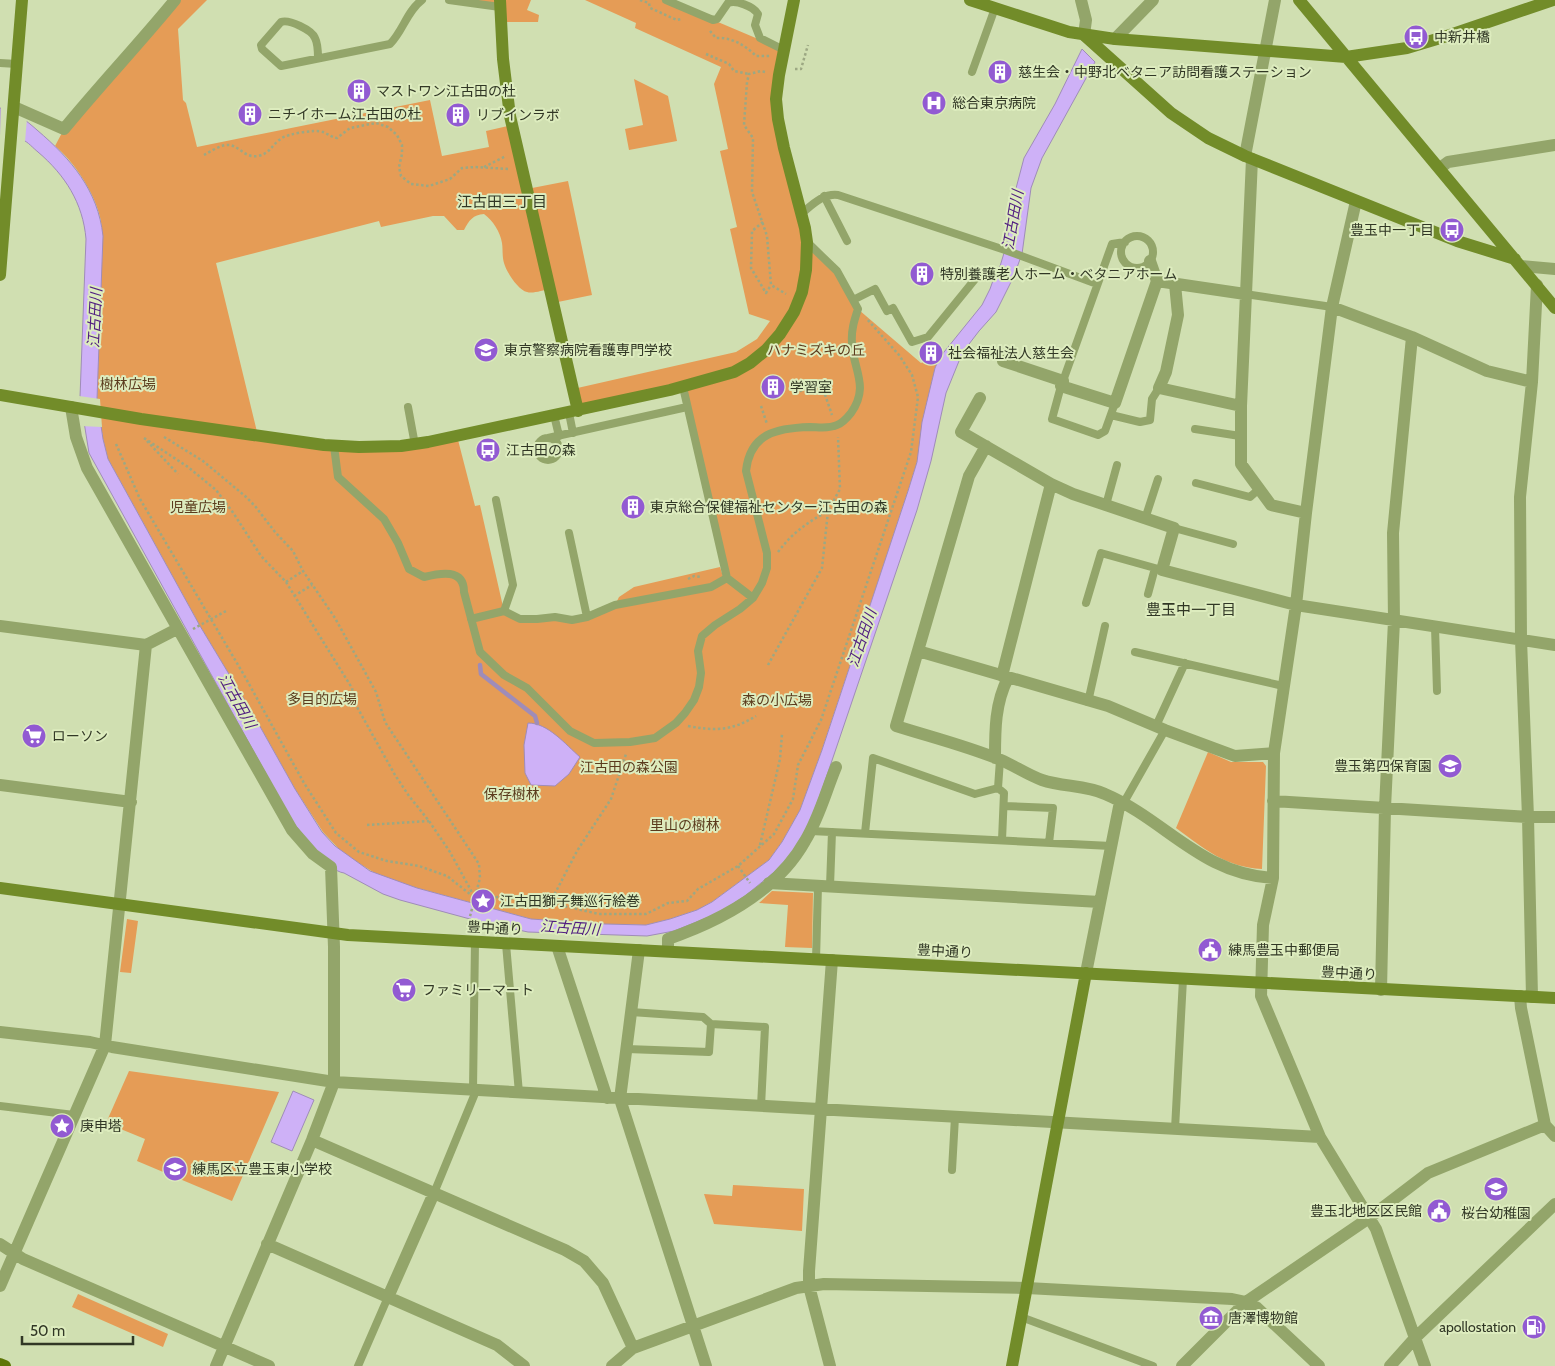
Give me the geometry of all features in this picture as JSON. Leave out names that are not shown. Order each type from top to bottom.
[{"type":"main road","points":[[0,1364],[5,1366]]},
{"type":"street","points":[[0,275],[3,214],[12,136],[22,0]]},
{"type":"street","points":[[14,111],[64,129],[102,83],[145,38],[175,0]]},
{"type":"street","points":[[0,395],[108,414],[334,446],[360,447],[416,445],[683,387],[734,372],[750,363],[766,350],[780,334],[794,312],[802,292],[806,270],[808,242],[778,119],[776,99],[794,0]]},
{"type":"street","points":[[970,0],[1086,36],[1346,58],[1407,48],[1553,0]]},
{"type":"street","points":[[1081,0],[1086,20],[1086,36],[1186,125],[1208,138],[1248,158],[1457,241],[1518,262],[1555,269]]},
{"type":"street","points":[[1115,38],[1153,0]]},
{"type":"street","points":[[1275,0],[1248,158],[1240,436],[1241,464],[1271,505],[1306,513]]},
{"type":"street","points":[[1299,0],[1555,308]]},
{"type":"street","points":[[500,4],[503,59],[510,116],[573,412]]},
{"type":"street","points":[[1440,168],[1448,162],[1555,145]]},
{"type":"street","points":[[1356,201],[1332,307],[1296,605],[1274,754],[1273,878],[1263,925],[1260,984],[1261,996],[1320,1137],[1376,1229],[1425,1366]]},
{"type":"street","points":[[1003,361],[1062,383],[1112,409],[1157,281],[1150,261]]},
{"type":"street","points":[[1157,281],[1245,294]]},
{"type":"street","points":[[1175,284],[1178,315],[1166,372],[1159,388],[1241,406]]},
{"type":"street","points":[[1537,285],[1532,382],[1520,497],[1521,640],[1528,816],[1526,997],[1521,1008],[1545,1125],[1555,1136]]},
{"type":"street","points":[[1332,307],[1412,337],[1487,371],[1532,382]]},
{"type":"street","points":[[1381,990],[1385,808],[1394,621],[1393,533],[1412,337]]},
{"type":"street","points":[[980,398],[961,432],[1051,484],[1174,528],[1158,569],[1296,605],[1555,645]]},
{"type":"street","points":[[74,408],[76,437],[87,468],[292,830],[313,854],[330,867],[333,934],[334,1082],[312,1140],[216,1366]]},
{"type":"street","points":[[986,446],[969,476],[896,726],[997,759],[1041,779],[1105,794],[1216,864],[1257,877],[1273,878]]},
{"type":"street","points":[[997,759],[996,711],[1051,484]]},
{"type":"street","points":[[0,626],[146,645],[179,632]]},
{"type":"street","points":[[0,1286],[105,1045],[146,645]]},
{"type":"street","points":[[918,651],[1088,702],[1108,706],[1235,756],[1274,754]]},
{"type":"street","points":[[668,951],[668,939],[705,925],[729,913],[757,894],[798,853],[811,830],[836,766]]},
{"type":"street","points":[[0,785],[130,802]]},
{"type":"street","points":[[1273,800],[1555,817]]},
{"type":"street","points":[[1012,1366],[1086,973],[1121,803]]},
{"type":"street","points":[[769,883],[1100,902]]},
{"type":"street","name":"豊中通り","points":[[0,888],[333,934],[1555,998]]},
{"type":"street","points":[[557,946],[614,1098],[706,1366]]},
{"type":"street","points":[[614,1098],[626,1049],[639,950]]},
{"type":"street","points":[[830,1366],[809,1286],[832,960]]},
{"type":"street","points":[[0,1032],[105,1045],[334,1082],[1320,1137]]},
{"type":"street","points":[[1182,1366],[1246,1302],[1369,1218],[1428,1173],[1545,1125]]},
{"type":"street","points":[[312,1140],[565,1250],[584,1261],[603,1283],[633,1348]]},
{"type":"street","points":[[388,1297],[434,1193]]},
{"type":"street","points":[[1390,1366],[1415,1338],[1555,1204]]},
{"type":"street","points":[[0,1244],[14,1254],[269,1366]]},
{"type":"street","points":[[268,1244],[497,1345],[524,1366]]},
{"type":"street","points":[[612,1366],[633,1348],[796,1288],[824,1284],[1027,1288],[1232,1299],[1246,1302],[1256,1307],[1319,1366]]},
{"type":"lane","points":[[318,58],[315,36],[290,21],[280,22],[261,45],[262,49],[281,66],[390,44],[416,4],[422,0]]},
{"type":"lane","points":[[449,0],[500,4]]},
{"type":"lane","points":[[666,0],[713,20],[717,19],[728,3],[735,2],[756,10],[758,14],[756,25],[760,38],[784,50]]},
{"type":"lane","points":[[972,72],[995,8]]},
{"type":"lane","points":[[0,63],[17,64]]},
{"type":"lane","points":[[801,214],[824,196],[838,195],[998,248],[1098,284]]},
{"type":"lane","points":[[824,196],[848,241]]},
{"type":"lane","points":[[1125,242],[1122,256],[1128,265],[1142,267],[1153,256],[1152,246],[1145,238],[1134,236],[1125,242],[1112,244],[1062,383],[1052,419],[1098,435],[1105,431],[1112,409],[1140,422],[1150,420],[1152,399],[1159,388]]},
{"type":"lane","points":[[334,446],[338,477],[384,518],[410,569],[424,577],[443,572],[457,576],[464,586],[480,652],[504,675],[527,688],[570,731],[594,743],[630,742],[655,738],[676,723],[690,706],[699,688],[701,673],[698,651],[702,636],[714,625],[740,609],[753,598],[762,583],[767,553],[746,471],[750,452],[761,438],[770,432],[792,428],[836,426],[846,420],[852,412],[860,393],[860,380],[852,346],[851,332],[858,309],[837,270],[808,242]]},
{"type":"lane","points":[[853,300],[874,290],[887,311],[893,308],[912,342],[928,337],[976,278]]},
{"type":"lane","points":[[1245,294],[1332,307]]},
{"type":"lane","points":[[683,387],[726,578],[753,598]]},
{"type":"lane","points":[[408,407],[416,445]]},
{"type":"lane","points":[[548,438],[687,407]]},
{"type":"lane","points":[[573,412],[573,433]]},
{"type":"lane","points":[[554,415],[560,436]]},
{"type":"lane","points":[[1195,429],[1240,436]]},
{"type":"lane","points":[[1106,505],[1117,465]]},
{"type":"lane","points":[[1145,518],[1158,479]]},
{"type":"lane","points":[[1196,482],[1250,497],[1259,489]]},
{"type":"lane","points":[[496,500],[513,585],[504,611]]},
{"type":"lane","points":[[1174,528],[1233,544]]},
{"type":"lane","points":[[569,533],[587,617]]},
{"type":"lane","points":[[1086,603],[1101,553],[1158,569],[1148,594]]},
{"type":"lane","points":[[471,619],[504,611],[520,619],[556,617],[572,620],[587,617],[615,605],[711,588],[726,578]]},
{"type":"lane","points":[[1088,702],[1105,626]]},
{"type":"lane","points":[[1435,627],[1437,691]]},
{"type":"lane","points":[[1135,652],[1283,686]]},
{"type":"lane","points":[[1121,803],[1160,728],[1185,663]]},
{"type":"lane","points":[[865,833],[873,758],[975,794],[998,788]]},
{"type":"lane","points":[[997,759],[998,788],[1004,793],[1002,840]]},
{"type":"lane","points":[[1004,806],[1053,808],[1049,843]]},
{"type":"lane","points":[[811,830],[1111,846]]},
{"type":"lane","points":[[816,960],[832,832]]},
{"type":"lane","points":[[434,1193],[474,1090],[475,942]]},
{"type":"lane","points":[[506,944],[519,1093]]},
{"type":"lane","points":[[1175,1129],[1183,979]]},
{"type":"lane","points":[[631,1012],[703,1016],[711,1024],[765,1027],[761,1106]]},
{"type":"lane","points":[[626,1049],[709,1052],[711,1024]]},
{"type":"lane","points":[[0,1106],[74,1114]]},
{"type":"lane","points":[[952,1170],[955,1118]]},
{"type":"lane","points":[[358,1366],[388,1297]]},
{"type":"lane","points":[[1021,1317],[1152,1366]]},
{"type":"path","points":[[640,0],[649,3],[650,8],[676,20],[683,19]]},
{"type":"path","points":[[710,31],[716,38],[726,37],[748,48],[756,56],[771,56],[780,69]]},
{"type":"path","points":[[706,54],[729,64],[734,71],[750,74],[780,69],[801,69],[808,45]]},
{"type":"path","points":[[750,74],[747,82],[744,125],[753,138],[752,192],[767,236],[769,250],[770,285],[766,293],[752,268],[752,231],[762,222]]},
{"type":"path","points":[[204,154],[222,146],[230,145],[248,156],[267,154],[285,136],[314,131],[337,138],[350,128],[376,124],[388,127],[397,135],[402,145],[399,167],[401,176],[411,184],[429,186],[450,179],[462,168],[522,170]]},
{"type":"path","points":[[482,168],[518,150]]},
{"type":"path","points":[[770,285],[798,301]]},
{"type":"path","points":[[116,444],[140,499],[244,675],[304,783],[336,832],[359,852],[387,861],[418,866],[441,873],[475,898],[500,897],[550,903],[599,914],[646,914],[668,903],[687,901],[698,889],[738,866],[774,834],[793,799],[798,765],[820,720],[911,452],[918,397],[912,375],[899,355],[864,316]]},
{"type":"path","points":[[768,665],[822,568],[828,511],[840,489],[839,441],[836,426],[821,383],[795,393]]},
{"type":"path","points":[[761,406],[770,432]]},
{"type":"path","points":[[157,434],[169,439],[203,461],[250,501],[293,551],[303,572],[335,618],[376,692],[385,722],[479,864],[480,878],[467,927]]},
{"type":"path","points":[[178,474],[144,438],[188,467],[216,490],[261,556],[286,582],[352,688],[357,707],[395,775],[450,852],[475,898]]},
{"type":"path","points":[[766,568],[788,538],[808,522],[828,511]]},
{"type":"path","points":[[286,582],[303,572]]},
{"type":"path","points":[[294,596],[312,585]]},
{"type":"path","points":[[179,632],[211,620],[226,611]]},
{"type":"path","points":[[676,723],[712,730],[743,724],[756,716]]},
{"type":"path","points":[[760,847],[780,759],[782,734]]},
{"type":"path","points":[[550,903],[577,850],[611,799],[630,742]]},
{"type":"path","points":[[368,825],[429,821]]},
{"type":"path","points":[[738,866],[746,877]]},
{"type":"green space","name":"江古田の森公園","points":[[175,0],[207,0],[178,29],[183,100],[186,103],[197,147],[430,100],[442,156],[489,147],[486,131],[512,125],[527,189],[568,181],[592,295],[553,303],[550,289],[532,293],[524,291],[516,284],[507,271],[503,260],[500,234],[484,214],[472,219],[464,230],[457,230],[444,216],[433,216],[381,227],[379,221],[216,263],[258,436],[359,447],[457,436],[475,506],[480,505],[504,611],[520,619],[572,620],[615,605],[619,597],[634,587],[720,567],[724,579],[683,387],[578,411],[573,389],[736,352],[757,339],[770,321],[749,314],[730,229],[737,227],[720,151],[728,149],[714,84],[721,67],[635,28],[636,23],[585,0],[666,0],[784,50],[776,99],[808,242],[837,271],[859,310],[921,363],[945,352],[940,357],[935,368],[917,462],[908,491],[822,750],[800,810],[782,842],[769,860],[712,902],[697,910],[646,925],[531,919],[417,888],[378,875],[339,849],[323,832],[295,789],[200,626],[108,459],[97,399],[101,220],[94,198],[83,178],[55,146],[64,129]]},
{"type":"green space","points":[[473,0],[531,0],[527,10],[539,15],[538,22],[501,22],[500,7]]},
{"type":"green space","points":[[634,79],[668,96],[677,141],[629,150],[625,129],[643,125]]},
{"type":"green space","points":[[1208,752],[1231,762],[1263,762],[1266,766],[1262,869],[1249,868],[1226,861],[1206,850],[1176,828]]},
{"type":"green space","points":[[772,891],[813,893],[812,948],[785,947],[788,905],[759,903]]},
{"type":"green space","points":[[127,919],[138,921],[131,973],[120,972]]},
{"type":"green space","points":[[129,1071],[279,1092],[232,1201],[137,1161],[145,1139],[106,1123]]},
{"type":"green space","points":[[733,1185],[804,1189],[802,1231],[714,1224],[704,1194],[732,1196]]},
{"type":"green space","points":[[78,1294],[168,1334],[163,1347],[72,1307]]},
{"type":"water","name":"江古田川","points":[[1082,49],[1095,62],[1042,158],[1031,188],[1022,254],[1013,278],[996,312],[966,348],[967,351],[959,361],[946,393],[931,461],[917,510],[823,787],[812,817],[796,848],[778,869],[745,896],[719,913],[674,931],[647,936],[528,932],[481,922],[383,894],[330,866],[292,821],[89,453],[80,397],[86,239],[81,213],[71,191],[48,161],[25,141],[0,134],[0,108],[15,113],[61,152],[72,164],[89,190],[100,219],[103,236],[97,399],[108,459],[200,626],[322,832],[335,846],[370,871],[417,888],[531,919],[646,925],[697,910],[712,902],[769,860],[782,842],[800,810],[822,750],[917,462],[922,422],[935,368],[940,357],[982,305],[996,272],[998,273],[1007,243],[1014,196],[1024,158],[1055,104]]},
{"type":"water","points":[[528,723],[542,726],[549,730],[580,757],[569,774],[555,786],[531,785],[525,773],[524,745]]},
{"type":"water","points":[[293,1091],[314,1100],[292,1151],[271,1142]]},
{"type":"pier","points":[[1,106],[27,118],[25,142],[0,136]]},
{"type":"pier","points":[[79,396],[100,399],[102,427],[81,426]]},
{"type":"waterway","points":[[480,665],[481,674],[535,716],[537,723]]},
{"type":"place","name":"中新井橋","points":[[1416,37]]},
{"type":"place","name":"慈生会・中野北ベタニア訪問看護ステーション","points":[[1000,72]]},
{"type":"place","name":"マストワン江古田の杜","points":[[359,91]]},
{"type":"place","name":"総合東京病院","points":[[934,103]]},
{"type":"place","name":"ニチイホーム江古田の杜","points":[[250,114]]},
{"type":"place","name":"リブインラボ","points":[[458,115]]},
{"type":"place","name":"豊玉中一丁目","points":[[1452,230]]},
{"type":"place","name":"特別養護老人ホーム・ベタニアホーム","points":[[922,274]]},
{"type":"place","name":"東京警察病院看護専門学校","points":[[486,350]]},
{"type":"place","name":"社会福祉法人慈生会","points":[[931,353]]},
{"type":"place","name":"学習室","points":[[773,387]]},
{"type":"place","name":"江古田の森","points":[[488,450]]},
{"type":"place","name":"東京総合保健福祉センター江古田の森","points":[[633,507]]},
{"type":"place","name":"ローソン","points":[[34,736]]},
{"type":"place","name":"豊玉第四保育園","points":[[1450,766]]},
{"type":"place","name":"江古田獅子舞巡行絵巻","points":[[483,901]]},
{"type":"place","name":"練馬豊玉中郵便局","points":[[1210,950]]},
{"type":"place","name":"ファミリーマート","points":[[404,990]]},
{"type":"place","name":"庚申塔","points":[[62,1126]]},
{"type":"place","name":"練馬区立豊玉東小学校","points":[[175,1169]]},
{"type":"place","name":"桜台幼稚園","points":[[1496,1189]]},
{"type":"place","name":"豊玉北地区区民館","points":[[1439,1211]]},
{"type":"place","name":"唐澤博物館","points":[[1211,1318]]},
{"type":"place","name":"apollostation","points":[[1534,1327]]},
{"type":"district","name":"江古田三丁目","points":[[502,202]]},
{"type":"district","name":"豊玉中一丁目","points":[[1191,610]]},
{"type":"park label","name":"ハナミズキの丘","points":[[816,350]]},
{"type":"park label","name":"樹林広場","points":[[128,384]]},
{"type":"park label","name":"児童広場","points":[[198,507]]},
{"type":"park label","name":"多目的広場","points":[[322,699]]},
{"type":"park label","name":"森の小広場","points":[[777,700]]},
{"type":"park label","name":"保存樹林","points":[[512,794]]},
{"type":"park label","name":"里山の樹林","points":[[685,825]]}]
